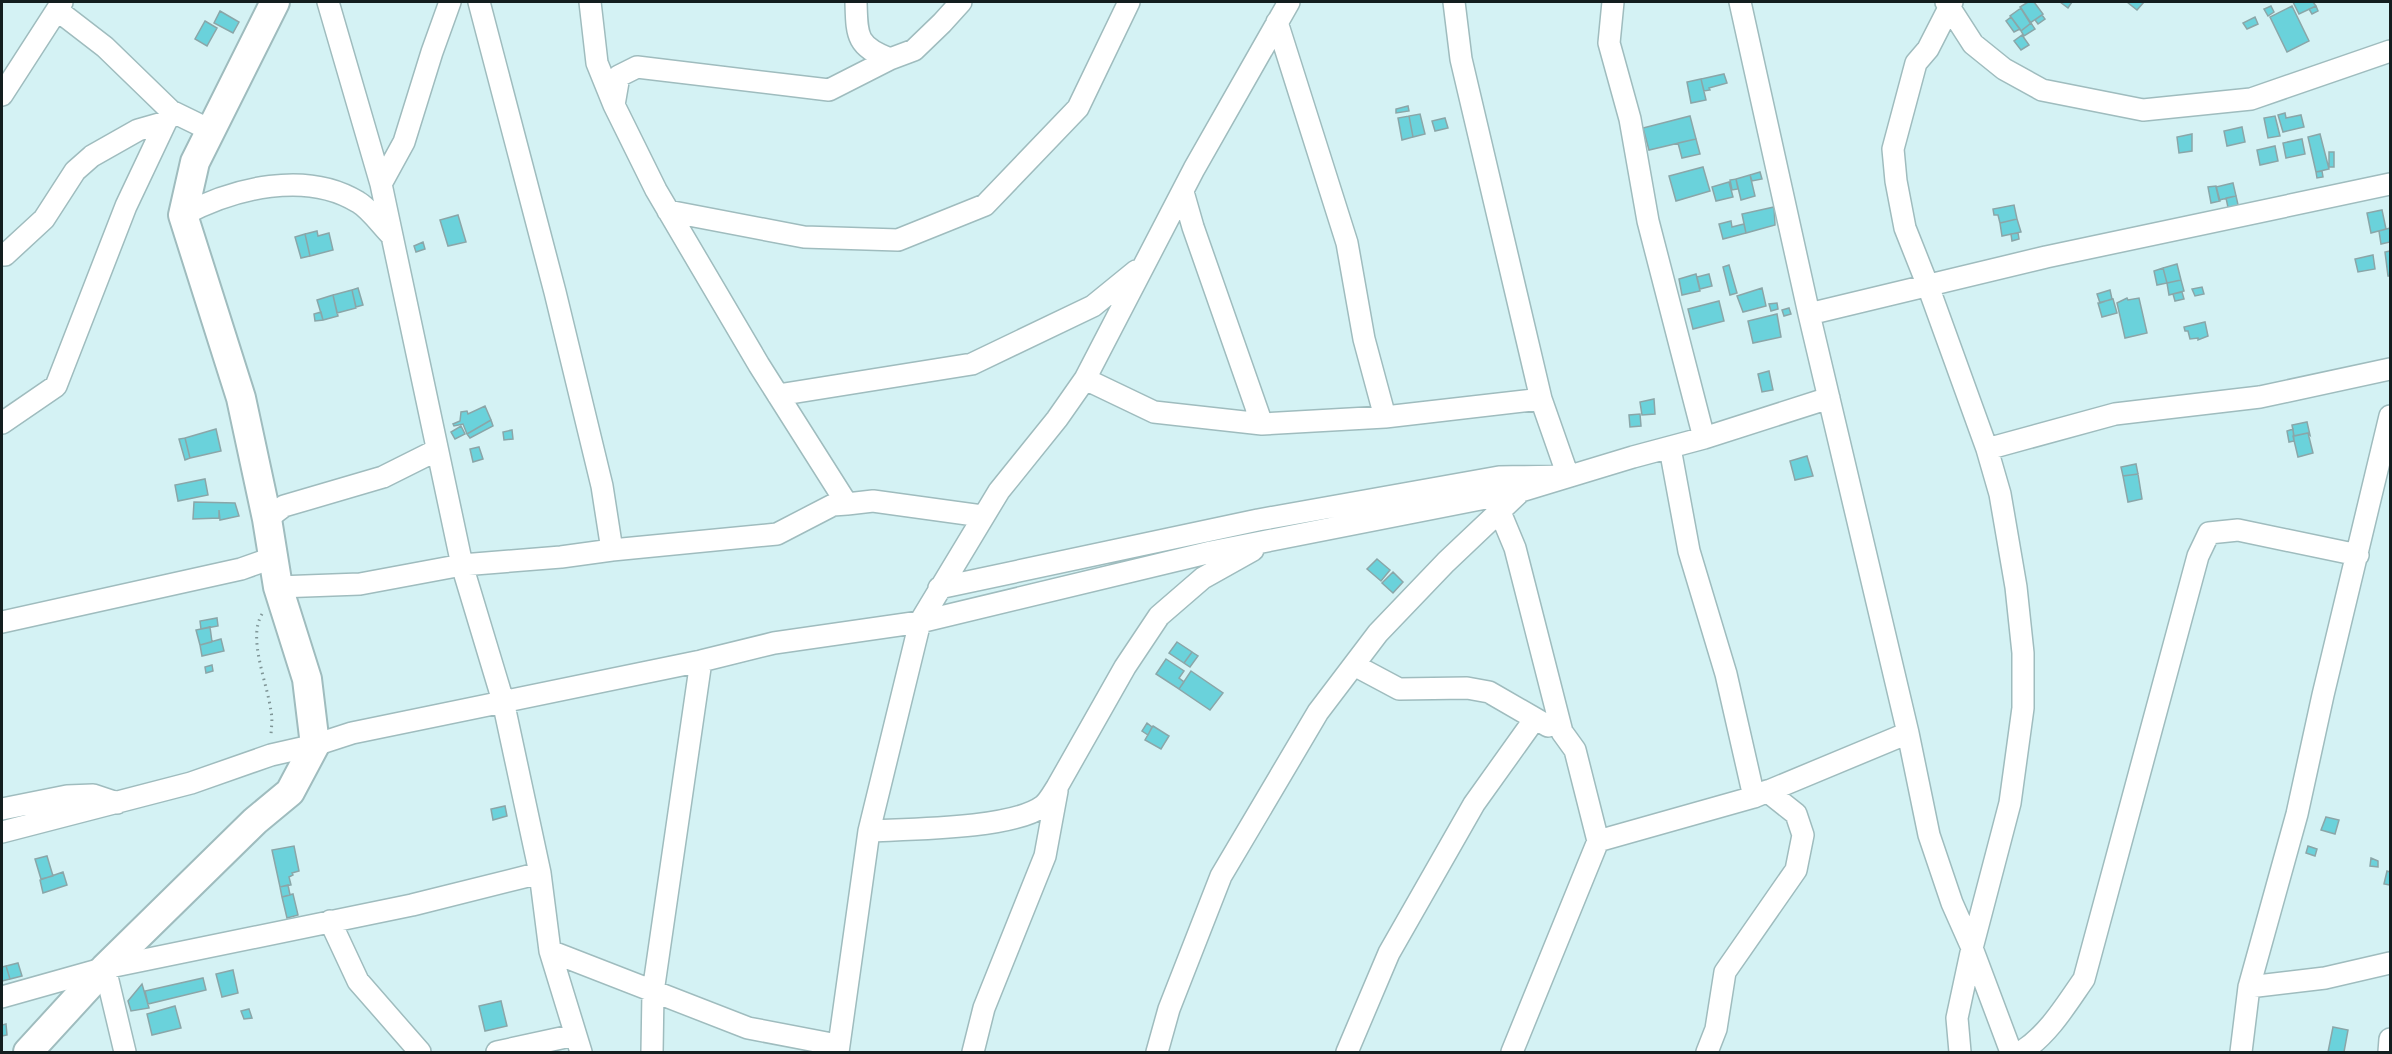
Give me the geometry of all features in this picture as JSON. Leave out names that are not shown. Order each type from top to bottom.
[{"type":"street","points":[[28,1053],[105,968],[255,821],[290,792],[315,745],[306,679],[278,587],[267,519],[240,398],[183,215],[195,162],[275,2]]},
{"type":"street","points":[[328,2],[381,184],[462,565],[503,701],[540,873],[550,951],[578,1044],[497,1053]]},
{"type":"street","points":[[381,184],[404,142],[450,2]]},
{"type":"street","points":[[479,2],[555,292],[602,486],[612,550]]},
{"type":"street","points":[[590,2],[597,63],[614,105],[656,190],[778,395],[847,504]]},
{"type":"street","points":[[856,2],[857,32],[869,51],[890,59]]},
{"type":"street","points":[[614,105],[619,76],[637,67],[829,90],[890,59],[914,50],[942,24],[961,2]]},
{"type":"street","points":[[668,211],[804,237],[898,240],[985,205],[1078,108],[1129,2]]},
{"type":"street","points":[[550,951],[748,1028],[837,1049],[869,831],[920,622],[982,516],[1085,379],[1182,192],[1289,2]]},
{"type":"street","points":[[1454,2],[1461,59],[1541,399],[1568,476]]},
{"type":"street","points":[[1613,2],[1609,43],[1630,119],[1648,220],[1704,438]]},
{"type":"street","points":[[1740,2],[1809,314],[1908,733],[1929,835],[1952,903],[1972,948],[2012,1053]]},
{"type":"street","points":[[1949,3],[1973,44],[2004,69],[2042,90],[2143,110],[2251,99],[2391,51]]},
{"type":"street","points":[[1949,3],[1928,49],[1916,63],[1893,149],[1896,181],[1905,228],[1987,449],[2000,494],[2016,587],[2023,653],[2023,708],[2010,802],[1972,948],[1958,1018],[1960,1053]]},
{"type":"street","points":[[2,94],[60,6],[105,47],[168,117],[210,130]]},
{"type":"street","points":[[1277,22],[1347,243],[1364,339],[1385,417]]},
{"type":"street","points":[[2,255],[5,255],[44,219],[75,171],[92,156],[138,130],[168,117]]},
{"type":"street","points":[[2,423],[56,386],[126,206],[168,117]]},
{"type":"street","points":[[1809,314],[2057,255],[2391,184]]},
{"type":"street","points":[[183,215],[209,202],[276,185],[320,188],[359,202],[391,235]]},
{"type":"street","points":[[1182,192],[1262,424]]},
{"type":"street","points":[[778,395],[972,364],[1093,306],[1144,264]]},
{"type":"street","points":[[1987,449],[2115,414],[2260,397],[2391,369]]},
{"type":"street","points":[[1085,379],[1154,412],[1262,424],[1385,417],[1541,399]]},
{"type":"street","points":[[2,832],[191,783],[271,755],[315,745],[352,733],[701,661],[774,643],[920,622],[1047,590],[1278,538],[1521,491],[1704,438],[1829,398]]},
{"type":"street","points":[[2241,1053],[2249,987],[2297,814],[2323,695],[2391,416]]},
{"type":"street","points":[[1670,448],[1689,550],[1761,794],[1796,814],[1803,836],[1796,870],[1725,972],[1716,1029],[1707,1053]]},
{"type":"street","points":[[267,519],[284,506],[383,477],[437,450]]},
{"type":"street","points":[[939,588],[1269,518],[1499,477],[1568,476]]},
{"type":"street","points":[[1157,1053],[1169,1009],[1221,876],[1317,712],[1377,633],[1446,562],[1521,491]]},
{"type":"street","points":[[278,587],[360,584],[462,565],[777,534],[833,505],[873,501],[982,516]]},
{"type":"street","points":[[1500,512],[1515,548],[1562,732],[1575,750],[1598,841],[1512,1053]]},
{"type":"street","points":[[2021,1053],[2055,1021],[2084,979],[2198,556],[2209,532],[2238,530],[2358,555]]},
{"type":"street","points":[[869,831],[974,825],[1031,813],[1045,805],[1125,667],[1159,616],[1203,578],[1278,538]]},
{"type":"street","points":[[2,622],[241,569],[272,558]]},
{"type":"street","points":[[652,1053],[653,992],[701,661]]},
{"type":"street","points":[[1354,665],[1398,689],[1467,688],[1490,692],[1534,720],[1562,732]]},
{"type":"street","points":[[1347,1053],[1389,953],[1474,804],[1534,720]]},
{"type":"street","points":[[1598,841],[1761,794],[1908,733]]},
{"type":"street","points":[[973,1053],[984,1008],[1045,856],[1057,787]]},
{"type":"street","points":[[2,809],[67,796],[93,795],[118,803]]},
{"type":"street","points":[[2,997],[105,968],[412,904],[540,873]]},
{"type":"street","points":[[330,921],[358,981],[420,1053]]},
{"type":"street","points":[[2249,987],[2325,978],[2391,963]]},
{"type":"street","points":[[105,968],[125,1053]]},
{"type":"street","points":[[2389,1053],[2391,1039]]},
{"type":"path","points":[[271,755],[272,713],[261,667],[256,624],[278,587]]},
{"type":"building","points":[[2028,2],[2034,2],[2043,14],[2030,23],[2020,7]]},
{"type":"building","points":[[2060,2],[2072,2],[2068,8]]},
{"type":"building","points":[[2127,2],[2144,2],[2137,10]]},
{"type":"building","points":[[2293,2],[2313,2],[2316,6],[2299,14]]},
{"type":"building","points":[[2271,6],[2274,12],[2268,16],[2264,9]]},
{"type":"building","points":[[2292,6],[2309,41],[2287,52],[2270,17]]},
{"type":"building","points":[[2316,6],[2318,11],[2312,14],[2309,9]]},
{"type":"building","points":[[2021,8],[2031,23],[2021,31],[2010,16]]},
{"type":"building","points":[[220,11],[239,22],[233,33],[214,23]]},
{"type":"building","points":[[2042,15],[2045,19],[2038,24],[2035,20]]},
{"type":"building","points":[[2011,17],[2020,29],[2014,32],[2006,21]]},
{"type":"building","points":[[2255,17],[2258,24],[2247,29],[2243,23]]},
{"type":"building","points":[[205,21],[217,28],[207,46],[195,39]]},
{"type":"building","points":[[2031,23],[2035,29],[2024,36],[2021,31]]},
{"type":"building","points":[[2022,35],[2029,45],[2021,50],[2014,41]]},
{"type":"building","points":[[1724,74],[1727,83],[1704,91],[1701,79]]},
{"type":"building","points":[[1701,79],[1706,100],[1691,103],[1687,82]]},
{"type":"building","points":[[1408,106],[1409,111],[1396,113],[1396,109]]},
{"type":"building","points":[[2285,113],[2286,118],[2301,115],[2304,127],[2283,132],[2278,115]]},
{"type":"building","points":[[1420,114],[1425,134],[1413,137],[1409,116]]},
{"type":"building","points":[[1409,116],[1413,137],[1402,140],[1398,118]]},
{"type":"building","points":[[1690,116],[1696,139],[1649,150],[1643,128]]},
{"type":"building","points":[[2275,116],[2280,136],[2268,138],[2264,118]]},
{"type":"building","points":[[1445,118],[1448,128],[1435,131],[1432,121]]},
{"type":"building","points":[[2242,127],[2245,142],[2227,146],[2224,131]]},
{"type":"building","points":[[2192,134],[2192,151],[2179,153],[2177,137]]},
{"type":"building","points":[[2320,134],[2329,169],[2316,172],[2308,137]]},
{"type":"building","points":[[1696,139],[1700,154],[1682,158],[1678,143]]},
{"type":"building","points":[[2302,139],[2305,154],[2286,158],[2283,143]]},
{"type":"building","points":[[2275,146],[2278,161],[2260,165],[2257,150]]},
{"type":"building","points":[[2329,152],[2334,152],[2334,167],[2329,167]]},
{"type":"building","points":[[1703,167],[1710,191],[1676,201],[1669,176]]},
{"type":"building","points":[[2322,171],[2323,177],[2317,178],[2316,172]]},
{"type":"building","points":[[1760,172],[1762,179],[1752,181],[1750,175]]},
{"type":"building","points":[[1750,175],[1755,196],[1741,200],[1736,179]]},
{"type":"building","points":[[1736,179],[1738,189],[1732,190],[1730,180]]},
{"type":"building","points":[[1729,182],[1733,197],[1716,201],[1712,187]]},
{"type":"building","points":[[2233,183],[2236,196],[2219,200],[2216,187]]},
{"type":"building","points":[[2216,186],[2220,201],[2211,203],[2208,187]]},
{"type":"building","points":[[2236,196],[2239,209],[2229,212],[2226,198]]},
{"type":"building","points":[[2014,205],[2017,219],[2000,223],[1993,209]]},
{"type":"building","points":[[1774,207],[1775,225],[1746,233],[1742,214]]},
{"type":"building","points":[[2382,210],[2386,229],[2371,233],[2367,213]]},
{"type":"building","points":[[458,215],[466,242],[448,246],[440,220]]},
{"type":"building","points":[[2017,219],[2021,232],[2002,236],[2000,223]]},
{"type":"building","points":[[1731,221],[1732,227],[1744,224],[1746,233],[1723,239],[1719,224]]},
{"type":"building","points":[[2390,228],[2390,242],[2381,244],[2379,231]]},
{"type":"building","points":[[317,231],[318,236],[329,233],[333,250],[310,256],[305,234]]},
{"type":"building","points":[[2018,233],[2019,239],[2012,241],[2011,234]]},
{"type":"building","points":[[305,234],[310,256],[301,258],[295,237]]},
{"type":"building","points":[[423,242],[425,249],[416,252],[414,246]]},
{"type":"building","points":[[2390,251],[2390,276],[2388,276],[2385,252]]},
{"type":"building","points":[[2373,255],[2375,269],[2358,272],[2355,259]]},
{"type":"building","points":[[2177,264],[2181,280],[2167,283],[2163,268]]},
{"type":"building","points":[[1729,265],[1737,293],[1730,295],[1723,267]]},
{"type":"building","points":[[2163,268],[2167,283],[2157,285],[2154,271]]},
{"type":"building","points":[[1696,274],[1700,291],[1682,295],[1679,279]]},
{"type":"building","points":[[1709,274],[1712,286],[1700,289],[1697,277]]},
{"type":"building","points":[[2181,280],[2184,291],[2169,295],[2167,283]]},
{"type":"building","points":[[2202,287],[2204,294],[2195,296],[2192,289]]},
{"type":"building","points":[[358,288],[363,305],[356,307],[352,290]]},
{"type":"building","points":[[1762,288],[1766,306],[1743,312],[1737,296]]},
{"type":"building","points":[[352,290],[356,308],[337,313],[333,295]]},
{"type":"building","points":[[2110,290],[2112,299],[2100,303],[2097,294]]},
{"type":"building","points":[[2182,292],[2184,299],[2175,301],[2173,294]]},
{"type":"building","points":[[333,295],[338,316],[323,320],[317,300]]},
{"type":"building","points":[[2127,298],[2128,300],[2139,298],[2147,333],[2125,338],[2117,303]]},
{"type":"building","points":[[2113,299],[2117,313],[2102,317],[2098,303]]},
{"type":"building","points":[[1719,301],[1724,321],[1693,329],[1688,309]]},
{"type":"building","points":[[1777,303],[1778,309],[1771,311],[1769,304]]},
{"type":"building","points":[[1789,308],[1791,314],[1784,316],[1782,310]]},
{"type":"building","points":[[321,312],[323,320],[315,321],[314,314]]},
{"type":"building","points":[[1777,314],[1781,337],[1753,343],[1748,321]]},
{"type":"building","points":[[2205,322],[2208,336],[2198,340],[2198,338],[2190,339],[2184,327]]},
{"type":"building","points":[[1769,371],[1773,390],[1762,392],[1758,374]]},
{"type":"building","points":[[1654,399],[1655,414],[1642,415],[1640,402]]},
{"type":"building","points":[[485,406],[491,420],[467,434],[463,424],[454,426],[453,424],[460,421],[461,412],[467,411],[468,414]]},
{"type":"building","points":[[1640,414],[1641,426],[1630,427],[1629,415]]},
{"type":"building","points":[[491,420],[493,426],[470,438],[467,434]]},
{"type":"building","points":[[2307,422],[2310,435],[2308,433],[2294,436],[2292,425]]},
{"type":"building","points":[[461,426],[465,434],[455,439],[451,432]]},
{"type":"building","points":[[216,429],[221,451],[190,458],[185,438]]},
{"type":"building","points":[[2293,429],[2294,441],[2289,442],[2287,431]]},
{"type":"building","points":[[512,430],[513,439],[504,440],[503,432]]},
{"type":"building","points":[[2308,433],[2313,453],[2298,457],[2293,436]]},
{"type":"building","points":[[185,438],[190,458],[185,460],[179,439]]},
{"type":"building","points":[[479,447],[483,459],[473,462],[470,449]]},
{"type":"building","points":[[1807,456],[1813,476],[1795,480],[1790,461]]},
{"type":"building","points":[[2136,464],[2138,474],[2123,476],[2121,467]]},
{"type":"building","points":[[2138,474],[2142,499],[2128,502],[2123,476]]},
{"type":"building","points":[[205,479],[208,495],[178,501],[175,485]]},
{"type":"building","points":[[194,502],[235,503],[239,516],[220,520],[219,510],[219,518],[193,519]]},
{"type":"building","points":[[1377,559],[1390,570],[1381,581],[1367,569]]},
{"type":"building","points":[[1393,572],[1403,582],[1393,593],[1382,583]]},
{"type":"building","points":[[217,618],[218,626],[201,629],[200,621]]},
{"type":"building","points":[[210,627],[212,642],[200,645],[196,630]]},
{"type":"building","points":[[221,639],[224,651],[202,656],[200,645]]},
{"type":"building","points":[[1177,642],[1192,652],[1184,663],[1169,653]]},
{"type":"building","points":[[1192,652],[1198,656],[1190,667],[1184,663]]},
{"type":"building","points":[[1166,659],[1184,671],[1179,678],[1184,682],[1179,689],[1156,674]]},
{"type":"building","points":[[212,665],[213,671],[206,673],[205,667]]},
{"type":"building","points":[[1191,671],[1223,693],[1210,710],[1179,689]]},
{"type":"building","points":[[1147,723],[1152,727],[1148,735],[1142,731]]},
{"type":"building","points":[[1153,726],[1169,736],[1161,749],[1145,740]]},
{"type":"building","points":[[505,806],[507,816],[493,820],[491,809]]},
{"type":"building","points":[[2326,817],[2339,820],[2335,834],[2321,830]]},
{"type":"building","points":[[294,846],[299,871],[292,873],[293,875],[289,877],[291,885],[280,887],[272,850]]},
{"type":"building","points":[[2308,846],[2317,849],[2315,856],[2306,853]]},
{"type":"building","points":[[47,856],[53,876],[41,879],[35,859]]},
{"type":"building","points":[[2371,858],[2378,861],[2378,867],[2370,866]]},
{"type":"building","points":[[2387,871],[2390,872],[2390,885],[2384,884]]},
{"type":"building","points":[[63,872],[67,885],[43,893],[40,880]]},
{"type":"building","points":[[288,885],[290,895],[282,897],[280,887]]},
{"type":"building","points":[[293,894],[298,915],[287,918],[282,897]]},
{"type":"building","points":[[18,963],[22,976],[10,979],[6,966]]},
{"type":"building","points":[[6,966],[10,979],[2,981],[2,967]]},
{"type":"building","points":[[233,970],[238,993],[222,997],[216,974]]},
{"type":"building","points":[[203,978],[206,990],[148,1004],[145,991]]},
{"type":"building","points":[[142,984],[149,1008],[131,1011],[128,1001]]},
{"type":"building","points":[[501,1001],[507,1026],[485,1031],[479,1006]]},
{"type":"building","points":[[175,1006],[181,1028],[152,1035],[147,1014]]},
{"type":"building","points":[[249,1009],[252,1018],[244,1019],[241,1011]]},
{"type":"building","points":[[6,1024],[7,1035],[2,1036],[2,1025]]},
{"type":"building","points":[[2333,1027],[2348,1030],[2344,1052],[2328,1052]]}]
